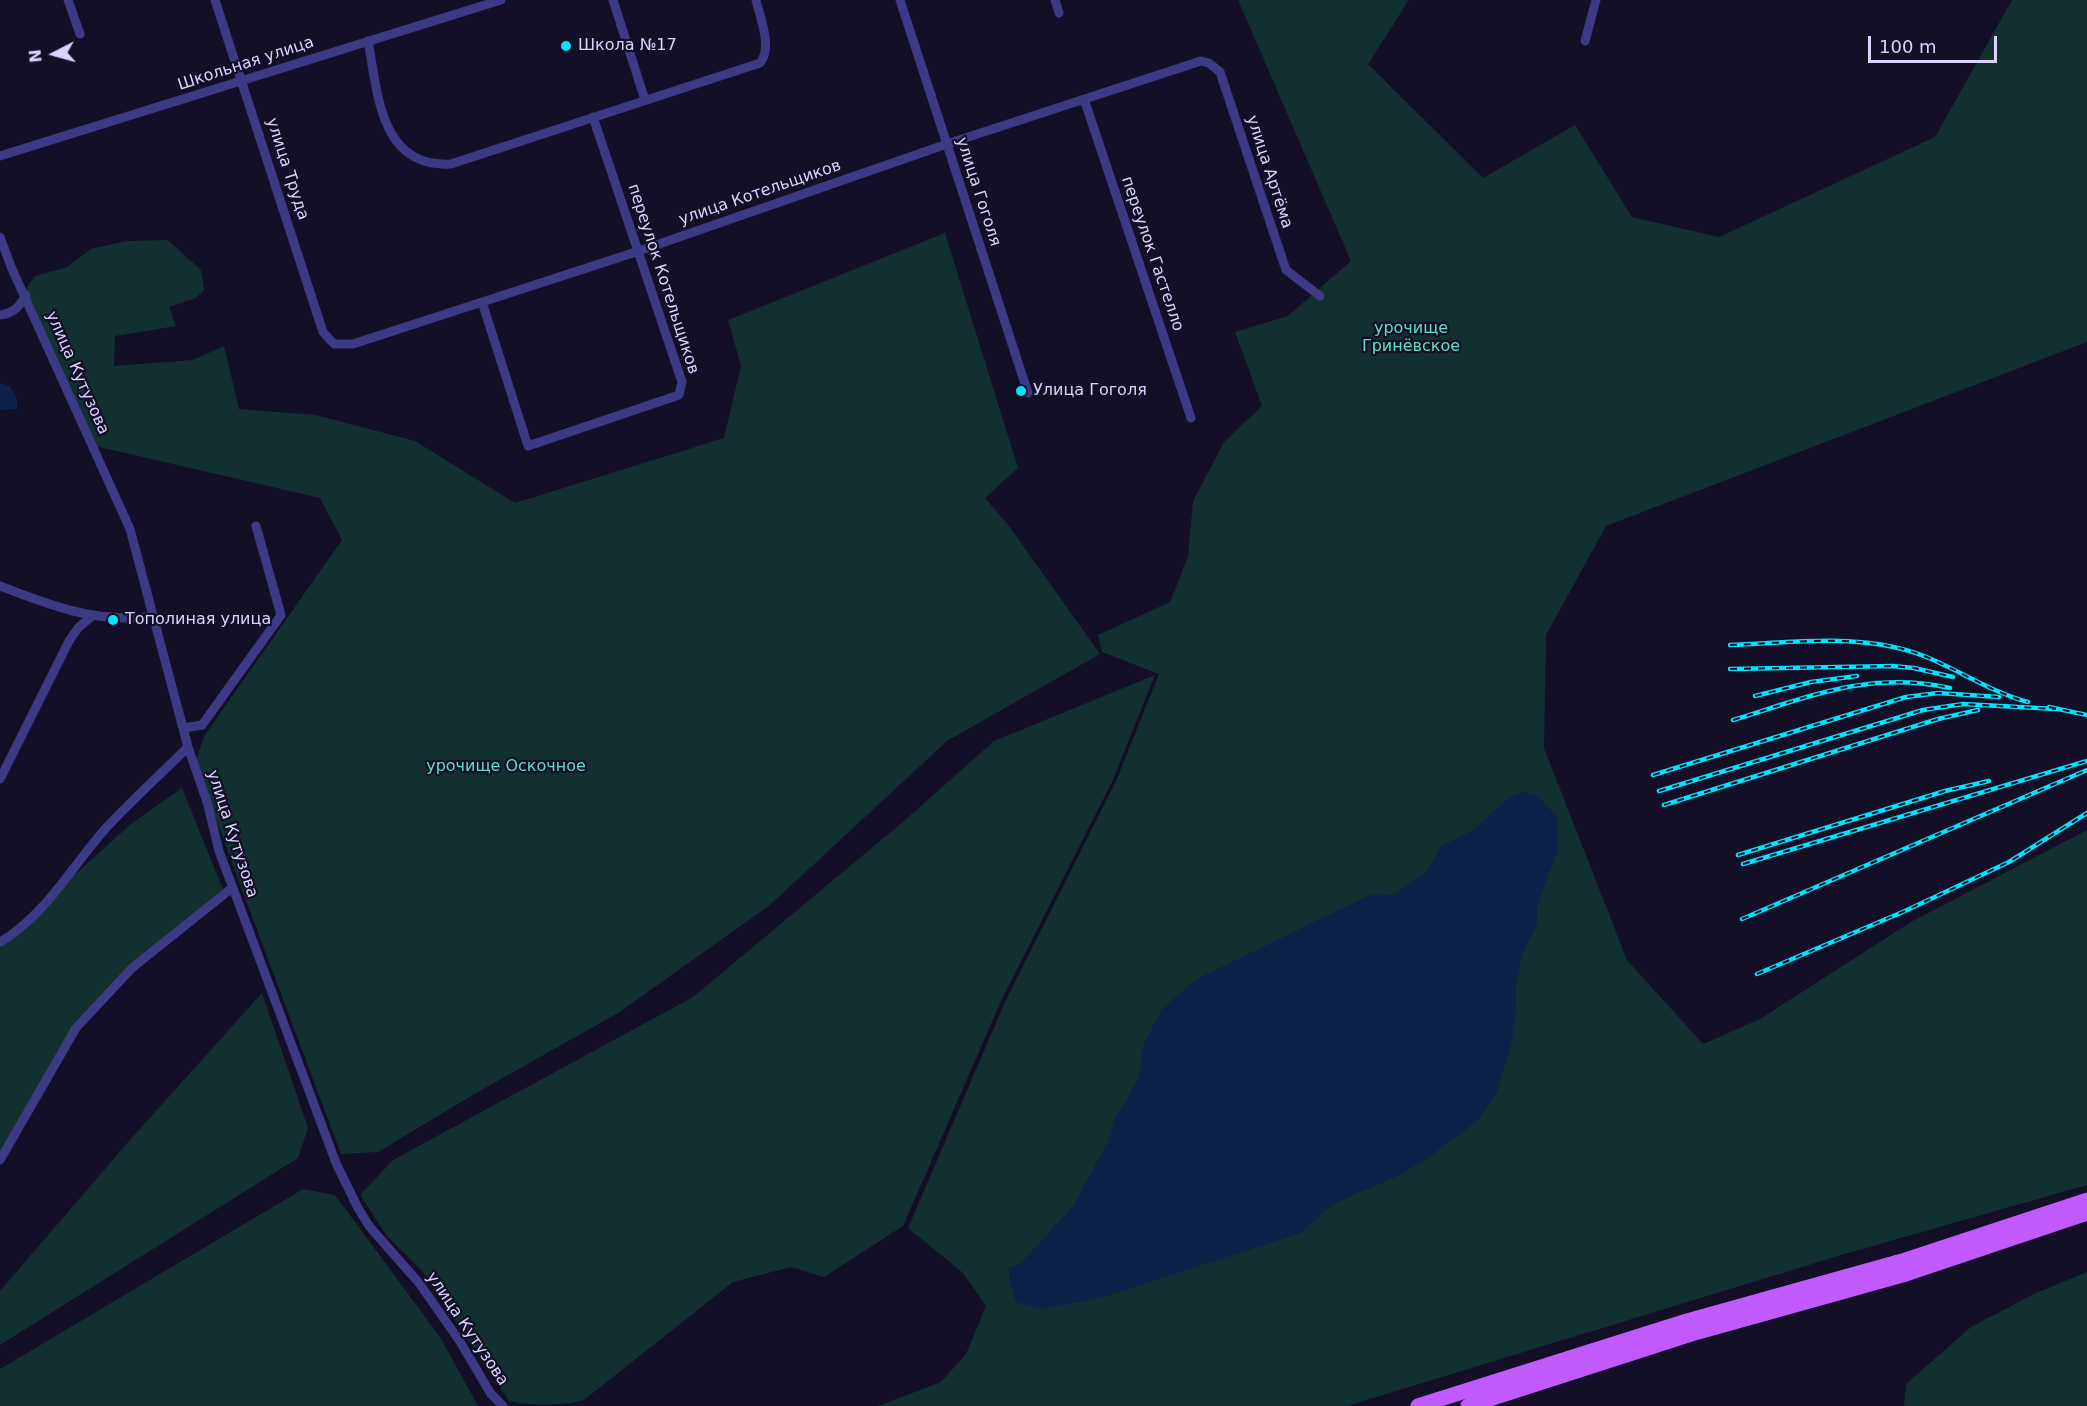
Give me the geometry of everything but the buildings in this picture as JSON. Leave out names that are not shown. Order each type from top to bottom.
[{"type":"main road","points":[[1418,1406],[1688,1321],[1902,1261],[2087,1200]]},
{"type":"main road","points":[[1468,1406],[1692,1334],[1906,1275],[2087,1213]]},
{"type":"street","points":[[68,0],[80,34]]},
{"type":"street","name":"улица Труда","points":[[215,0],[323,332],[334,344]]},
{"type":"street","name":"Школьная улица","points":[[0,156],[501,0]]},
{"type":"street","points":[[613,0],[645,100]]},
{"type":"street","points":[[368,41],[388,130],[404,152],[418,161],[434,165],[451,164],[760,63],[765,58],[766,48],[756,0]]},
{"type":"street","name":"улица Гоголя","points":[[900,0],[1028,393]]},
{"type":"street","points":[[1055,0],[1059,13]]},
{"type":"street","points":[[1585,41],[1596,0]]},
{"type":"street","name":"улица Котельщиков","points":[[334,344],[353,344],[639,251],[947,144],[1194,63]]},
{"type":"street","name":"улица Артёма","points":[[1194,63],[1209,63],[1220,72],[1286,270],[1320,296]]},
{"type":"street","name":"переулок Гастелло","points":[[1084,99],[1191,418]]},
{"type":"street","name":"переулок Котельщиков","points":[[482,302],[528,446],[675,398],[682,390],[639,251],[593,117]]},
{"type":"street","name":"улица Кутузова","points":[[0,237],[12,269],[26,295],[130,529],[188,747],[232,888],[336,1164],[369,1226],[419,1283],[459,1340],[491,1394],[503,1406]]},
{"type":"street","points":[[0,315],[10,314],[26,295]]},
{"type":"street","points":[[184,728],[202,725],[281,615],[256,526]]},
{"type":"street","points":[[0,586],[50,606],[92,616],[139,618],[154,616]]},
{"type":"street","points":[[0,779],[69,641],[78,628],[92,616]]},
{"type":"street","points":[[0,942],[16,933],[38,911],[106,828],[188,747]]},
{"type":"street","points":[[0,1160],[76,1028],[132,968],[232,888]]},
{"type":"green space","name":"урочище Гринёвское","points":[[1238,0],[1409,0],[1368,64],[1483,178],[1575,125],[1632,217],[1719,237],[1935,137],[2012,0],[2087,0],[2087,342],[1606,526],[1546,635],[1544,748],[1627,960],[1703,1044],[1760,1019],[1911,922],[2087,830],[2087,1185],[1848,1253],[1347,1406],[878,1406],[941,1382],[966,1354],[986,1306],[963,1273],[908,1228],[1005,1002],[1116,781],[1159,674],[1102,652],[1098,635],[1170,602],[1188,557],[1193,501],[1224,442],[1262,406],[1235,332],[1288,316],[1351,261]]},
{"type":"green space","name":"урочище Оскочное","points":[[945,233],[1018,468],[985,498],[1009,526],[1100,654],[947,741],[770,905],[618,1013],[471,1096],[378,1152],[341,1154],[195,764],[204,736],[342,540],[320,498],[95,446],[25,290],[35,276],[67,267],[91,249],[126,241],[168,240],[201,270],[204,290],[196,298],[169,307],[176,326],[115,336],[114,366],[193,360],[224,346],[239,409],[316,415],[415,441],[515,503],[724,438],[741,366],[728,320]]},
{"type":"green space","points":[[1155,675],[1113,780],[1001,1001],[903,1226],[824,1277],[791,1267],[733,1282],[584,1400],[546,1405],[509,1401],[423,1272],[387,1236],[360,1195],[393,1160],[693,997],[904,821],[994,741]]},
{"type":"green space","points":[[182,788],[224,892],[130,966],[74,1026],[0,1155],[0,947],[11,932],[132,823]]},
{"type":"green space","points":[[262,993],[308,1128],[298,1158],[0,1345],[0,1291],[129,1141]]},
{"type":"green space","points":[[303,1189],[335,1195],[440,1337],[478,1406],[0,1406],[0,1369]]},
{"type":"green space","points":[[2087,1272],[2087,1406],[1904,1406],[1906,1384],[1971,1327],[2036,1293]]},
{"type":"water","points":[[0,383],[10,386],[17,399],[17,409],[0,410]]},
{"type":"water","points":[[1523,792],[1538,796],[1558,818],[1557,852],[1537,906],[1537,925],[1523,952],[1516,982],[1516,1010],[1512,1040],[1498,1089],[1480,1119],[1402,1174],[1333,1204],[1301,1233],[1100,1298],[1041,1309],[1016,1302],[1009,1279],[1009,1268],[1019,1265],[1074,1205],[1107,1143],[1114,1120],[1138,1080],[1143,1046],[1161,1010],[1197,979],[1372,894],[1394,895],[1428,870],[1441,846],[1472,831],[1508,798]]},
{"type":"railway","points":[[1730,645],[1803,641],[1852,641],[1877,644],[1924,656],[2001,693],[2028,702]]},
{"type":"railway","points":[[1730,669],[1892,666],[1914,668],[1953,677]]},
{"type":"railway","points":[[1755,696],[1811,682],[1857,676]]},
{"type":"railway","points":[[1733,720],[1814,695],[1866,684],[1921,683],[1950,688]]},
{"type":"railway","points":[[1653,775],[1906,697],[1938,693],[1999,697]]},
{"type":"railway","points":[[1659,791],[1923,710],[1963,704],[2056,709]]},
{"type":"railway","points":[[2049,707],[2087,715]]},
{"type":"railway","points":[[1664,805],[1938,719],[1978,710]]},
{"type":"railway","points":[[1743,864],[2087,761]]},
{"type":"railway","points":[[1742,919],[2087,770]]},
{"type":"railway","points":[[1738,855],[1945,791],[1989,781]]},
{"type":"railway","points":[[1757,974],[1905,911],[2009,862],[2087,813]]},
{"type":"place","name":"Школа №17","points":[[566,46]]},
{"type":"place","name":"Улица Гоголя","points":[[1021,391]]},
{"type":"place","name":"Тополиная улица","points":[[113,620]]}]
